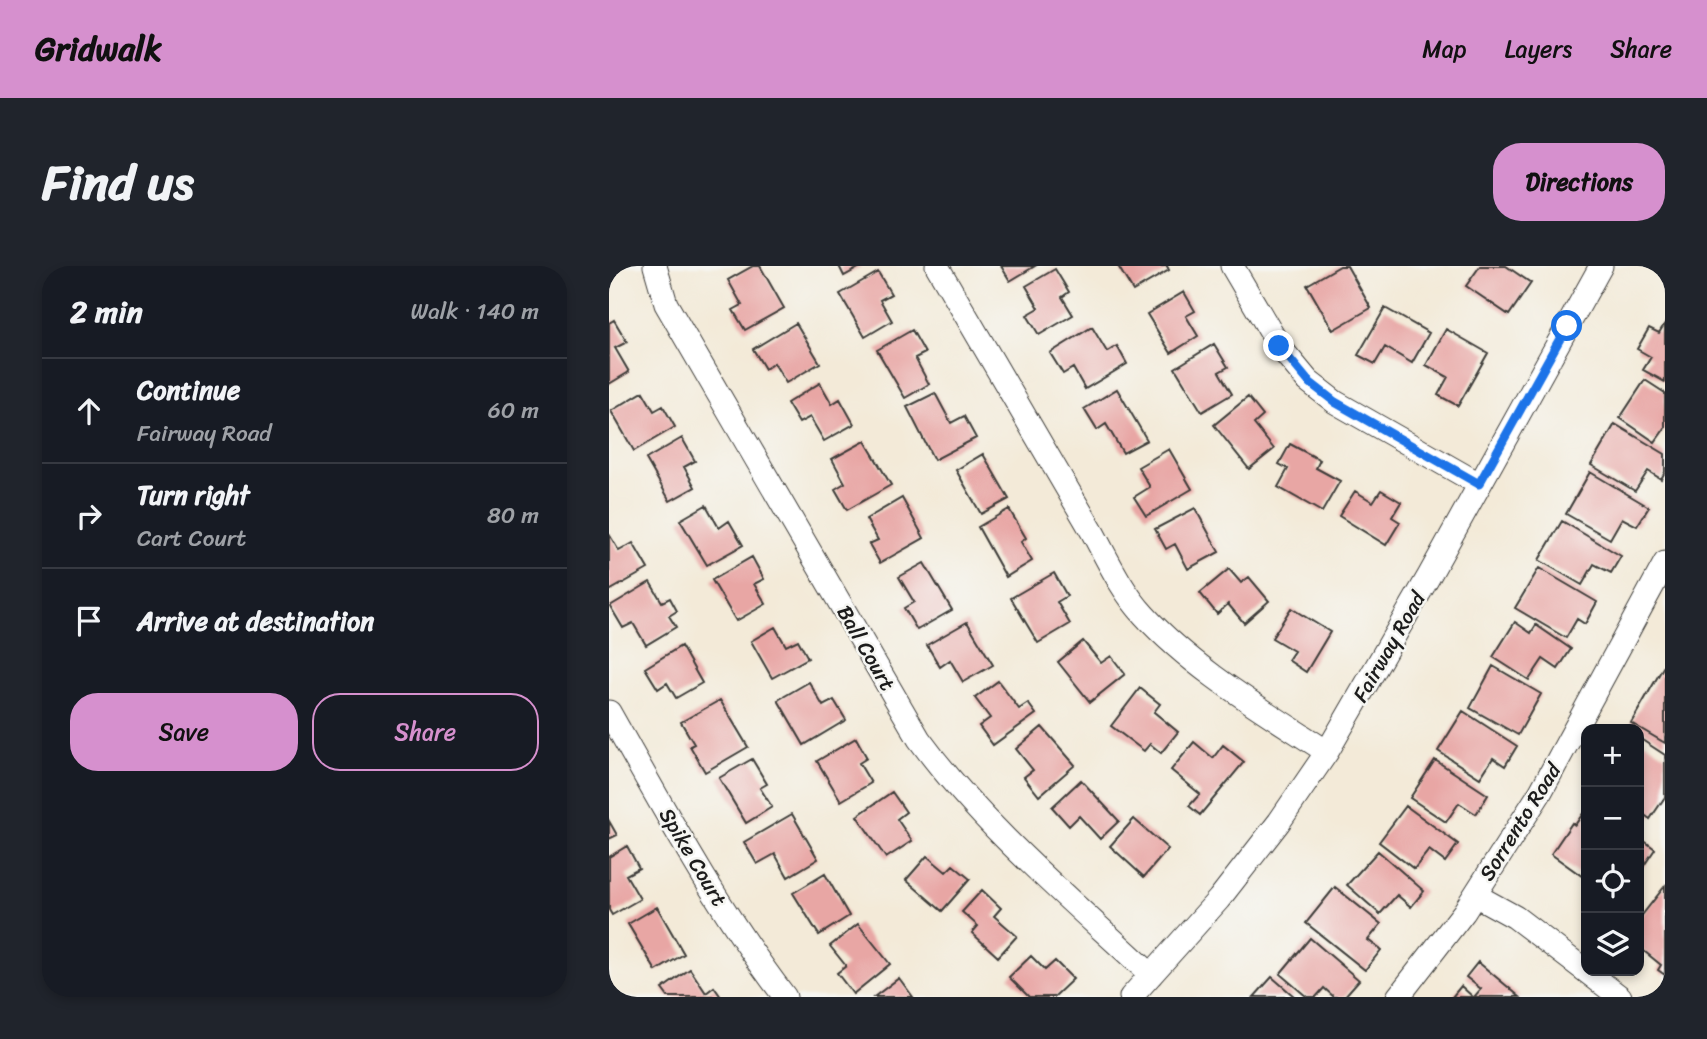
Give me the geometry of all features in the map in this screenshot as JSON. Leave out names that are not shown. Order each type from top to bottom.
[{"type":"street","name":"Ball Court","points":[[655,266],[666,304],[919,739],[973,806],[1151,975]]},
{"type":"street","points":[[937,266],[1115,575],[1142,613],[1187,656],[1327,752]]},
{"type":"street","points":[[1232,266],[1279,346],[1308,381],[1335,402],[1479,484]]},
{"type":"street","name":"Fairway Road","points":[[1131,997],[1245,866],[1327,752],[1379,666],[1601,266]]},
{"type":"street","name":"Sorrento Road","points":[[1398,997],[1475,895],[1540,793],[1665,563]]},
{"type":"street","name":"Spike Court","points":[[609,712],[700,871],[785,997]]},
{"type":"street","points":[[1475,895],[1515,916],[1620,997]]},
{"type":"building","points":[[753,266],[760,266],[784,308],[745,330],[733,310],[742,305],[728,280]]},
{"type":"building","points":[[839,266],[862,266],[844,276]]},
{"type":"building","points":[[1001,266],[1035,266],[1010,281]]},
{"type":"building","points":[[1118,266],[1167,266],[1169,270],[1133,291]]},
{"type":"building","points":[[1340,266],[1347,266],[1371,308],[1333,330],[1307,285]]},
{"type":"building","points":[[1480,266],[1506,266],[1531,283],[1509,315],[1466,286]]},
{"type":"building","points":[[1055,269],[1069,292],[1062,297],[1073,315],[1039,335],[1027,315],[1039,308],[1026,286]]},
{"type":"building","points":[[878,272],[891,294],[880,300],[892,321],[865,337],[840,294]]},
{"type":"building","points":[[1184,292],[1195,311],[1186,316],[1198,336],[1171,353],[1147,314]]},
{"type":"building","points":[[1385,308],[1429,333],[1412,363],[1385,347],[1375,364],[1358,355]]},
{"type":"building","points":[[614,320],[627,342],[615,348],[629,372],[609,384],[609,323]]},
{"type":"building","points":[[796,323],[820,363],[786,383],[774,363],[765,369],[753,349]]},
{"type":"building","points":[[1665,323],[1665,382],[1643,370],[1651,357],[1637,349],[1649,328],[1659,333]]},
{"type":"building","points":[[1092,327],[1107,352],[1117,346],[1127,364],[1085,389],[1073,368],[1063,374],[1050,353]]},
{"type":"building","points":[[1446,329],[1488,353],[1458,406],[1438,395],[1448,377],[1426,365]]},
{"type":"building","points":[[912,330],[925,353],[915,358],[929,384],[905,398],[877,350]]},
{"type":"building","points":[[1214,344],[1228,367],[1219,372],[1232,394],[1202,412],[1175,368]]},
{"type":"building","points":[[1645,380],[1665,393],[1665,428],[1655,442],[1620,418]]},
{"type":"building","points":[[820,383],[832,404],[840,399],[854,424],[824,441],[810,417],[799,423],[787,403]]},
{"type":"building","points":[[1117,389],[1147,440],[1123,453],[1106,424],[1097,430],[1084,409]]},
{"type":"building","points":[[643,392],[654,411],[663,406],[675,427],[634,451],[611,411]]},
{"type":"building","points":[[935,393],[951,423],[964,416],[976,438],[934,460],[907,407]]},
{"type":"building","points":[[1248,397],[1263,416],[1254,424],[1274,449],[1249,469],[1214,425]]},
{"type":"building","points":[[1615,424],[1665,454],[1665,472],[1661,479],[1648,471],[1635,491],[1591,465]]},
{"type":"building","points":[[682,438],[695,461],[684,467],[695,487],[670,501],[646,459]]},
{"type":"building","points":[[865,441],[891,485],[847,510],[835,489],[845,483],[832,459]]},
{"type":"building","points":[[1290,444],[1320,460],[1316,468],[1340,481],[1322,512],[1278,487],[1288,469],[1279,464]]},
{"type":"building","points":[[1169,449],[1192,489],[1146,516],[1134,497],[1150,487],[1138,467]]},
{"type":"building","points":[[983,454],[1009,499],[981,514],[956,470]]},
{"type":"building","points":[[1590,472],[1649,507],[1637,526],[1622,518],[1610,539],[1566,514]]},
{"type":"building","points":[[1381,490],[1401,502],[1392,517],[1400,522],[1386,545],[1339,516],[1355,491],[1373,502]]},
{"type":"building","points":[[902,498],[924,538],[880,563],[869,544],[878,540],[866,519]]},
{"type":"building","points":[[706,505],[719,528],[729,521],[743,545],[707,565],[680,520]]},
{"type":"building","points":[[1195,508],[1219,552],[1188,569],[1175,544],[1166,549],[1155,529]]},
{"type":"building","points":[[1009,509],[1026,538],[1021,542],[1032,561],[1006,577],[978,527]]},
{"type":"building","points":[[1562,521],[1621,556],[1611,573],[1594,564],[1582,585],[1539,560]]},
{"type":"building","points":[[609,534],[619,551],[633,543],[648,569],[609,591]]},
{"type":"building","points":[[752,557],[764,579],[754,584],[766,604],[736,621],[712,580]]},
{"type":"building","points":[[924,563],[952,610],[917,630],[904,608],[914,602],[899,577]]},
{"type":"building","points":[[1539,568],[1597,602],[1585,624],[1577,619],[1566,638],[1515,608]]},
{"type":"building","points":[[1229,569],[1241,583],[1249,577],[1269,601],[1244,623],[1228,604],[1217,614],[1200,593]]},
{"type":"building","points":[[1054,573],[1067,596],[1057,602],[1070,624],[1038,643],[1011,598]]},
{"type":"building","points":[[650,582],[662,602],[670,598],[677,611],[669,616],[676,627],[646,645],[633,623],[623,628],[610,606]]},
{"type":"building","points":[[1291,608],[1330,632],[1306,672],[1288,660],[1294,651],[1272,638]]},
{"type":"building","points":[[967,622],[993,665],[963,682],[950,660],[940,667],[927,645]]},
{"type":"building","points":[[1515,622],[1531,633],[1536,625],[1571,649],[1558,669],[1543,659],[1529,680],[1493,657]]},
{"type":"building","points":[[775,627],[786,646],[798,640],[808,658],[772,678],[751,641]]},
{"type":"building","points":[[1083,641],[1101,663],[1111,656],[1125,674],[1090,702],[1058,662]]},
{"type":"building","points":[[681,646],[702,683],[676,698],[667,683],[658,689],[645,668]]},
{"type":"building","points":[[1665,664],[1665,743],[1644,731],[1644,724],[1631,723]]},
{"type":"building","points":[[1493,666],[1541,694],[1518,735],[1470,708]]},
{"type":"building","points":[[998,681],[1019,709],[1028,703],[1036,714],[993,745],[979,726],[990,718],[975,698]]},
{"type":"building","points":[[809,682],[823,706],[834,700],[846,720],[804,745],[778,700]]},
{"type":"building","points":[[1140,688],[1160,704],[1154,712],[1178,732],[1161,753],[1150,744],[1144,751],[1111,726]]},
{"type":"building","points":[[720,700],[748,747],[705,772],[690,746],[694,744],[681,722]]},
{"type":"building","points":[[1463,711],[1517,746],[1505,766],[1493,758],[1480,778],[1438,751]]},
{"type":"building","points":[[1042,727],[1075,765],[1039,796],[1024,777],[1033,770],[1016,749]]},
{"type":"building","points":[[856,738],[867,758],[859,763],[871,783],[841,801],[817,761]]},
{"type":"building","points":[[1644,741],[1665,755],[1665,797],[1650,819],[1644,815]]},
{"type":"building","points":[[1194,742],[1213,758],[1223,745],[1244,762],[1200,815],[1189,806],[1200,794],[1171,770]]},
{"type":"building","points":[[752,759],[767,784],[760,788],[772,807],[746,823],[719,778]]},
{"type":"building","points":[[1435,760],[1488,795],[1476,814],[1459,803],[1446,822],[1410,798]]},
{"type":"building","points":[[1081,780],[1119,821],[1100,839],[1079,816],[1069,826],[1052,807]]},
{"type":"building","points":[[892,792],[906,812],[897,819],[912,841],[886,858],[857,816]]},
{"type":"building","points":[[1406,806],[1458,844],[1445,862],[1429,850],[1414,869],[1379,842]]},
{"type":"building","points":[[792,814],[818,859],[788,877],[775,854],[757,864],[744,842]]},
{"type":"building","points":[[1581,816],[1581,875],[1551,854],[1572,823],[1575,825]]},
{"type":"building","points":[[1134,819],[1168,849],[1144,877],[1110,846]]},
{"type":"building","points":[[609,821],[617,835],[609,839]]},
{"type":"building","points":[[1644,841],[1655,849],[1644,866]]},
{"type":"building","points":[[627,846],[639,868],[626,875],[640,899],[612,915],[609,910],[609,857]]},
{"type":"building","points":[[1378,851],[1424,891],[1411,907],[1397,895],[1380,914],[1347,885]]},
{"type":"building","points":[[927,856],[946,872],[953,865],[970,879],[942,911],[906,880]]},
{"type":"building","points":[[825,874],[849,916],[819,935],[793,893]]},
{"type":"building","points":[[1665,886],[1665,975],[1658,970],[1661,965],[1644,951],[1644,913]]},
{"type":"building","points":[[1335,887],[1381,924],[1368,940],[1381,950],[1365,970],[1306,923]]},
{"type":"building","points":[[982,890],[1001,908],[994,916],[1017,936],[998,957],[972,933],[978,926],[962,912]]},
{"type":"building","points":[[657,907],[684,954],[656,971],[628,924]]},
{"type":"building","points":[[858,924],[890,964],[853,994],[837,973],[846,966],[830,946]]},
{"type":"building","points":[[1310,938],[1359,980],[1344,997],[1334,997],[1324,988],[1316,997],[1307,997],[1280,974]]},
{"type":"building","points":[[1031,956],[1045,970],[1055,961],[1073,979],[1054,997],[1029,997],[1009,977]]},
{"type":"building","points":[[1478,962],[1520,997],[1474,997],[1481,989],[1466,977]]},
{"type":"building","points":[[690,969],[706,993],[714,987],[721,997],[668,997],[662,989]]},
{"type":"building","points":[[1272,977],[1295,997],[1254,997]]},
{"type":"building","points":[[899,978],[913,997],[874,997]]},
{"type":"building","points":[[1461,986],[1473,997],[1452,997]]},
{"type":"route","points":[[1279,346],[1308,381],[1335,402],[1479,484],[1567,326]]}]
